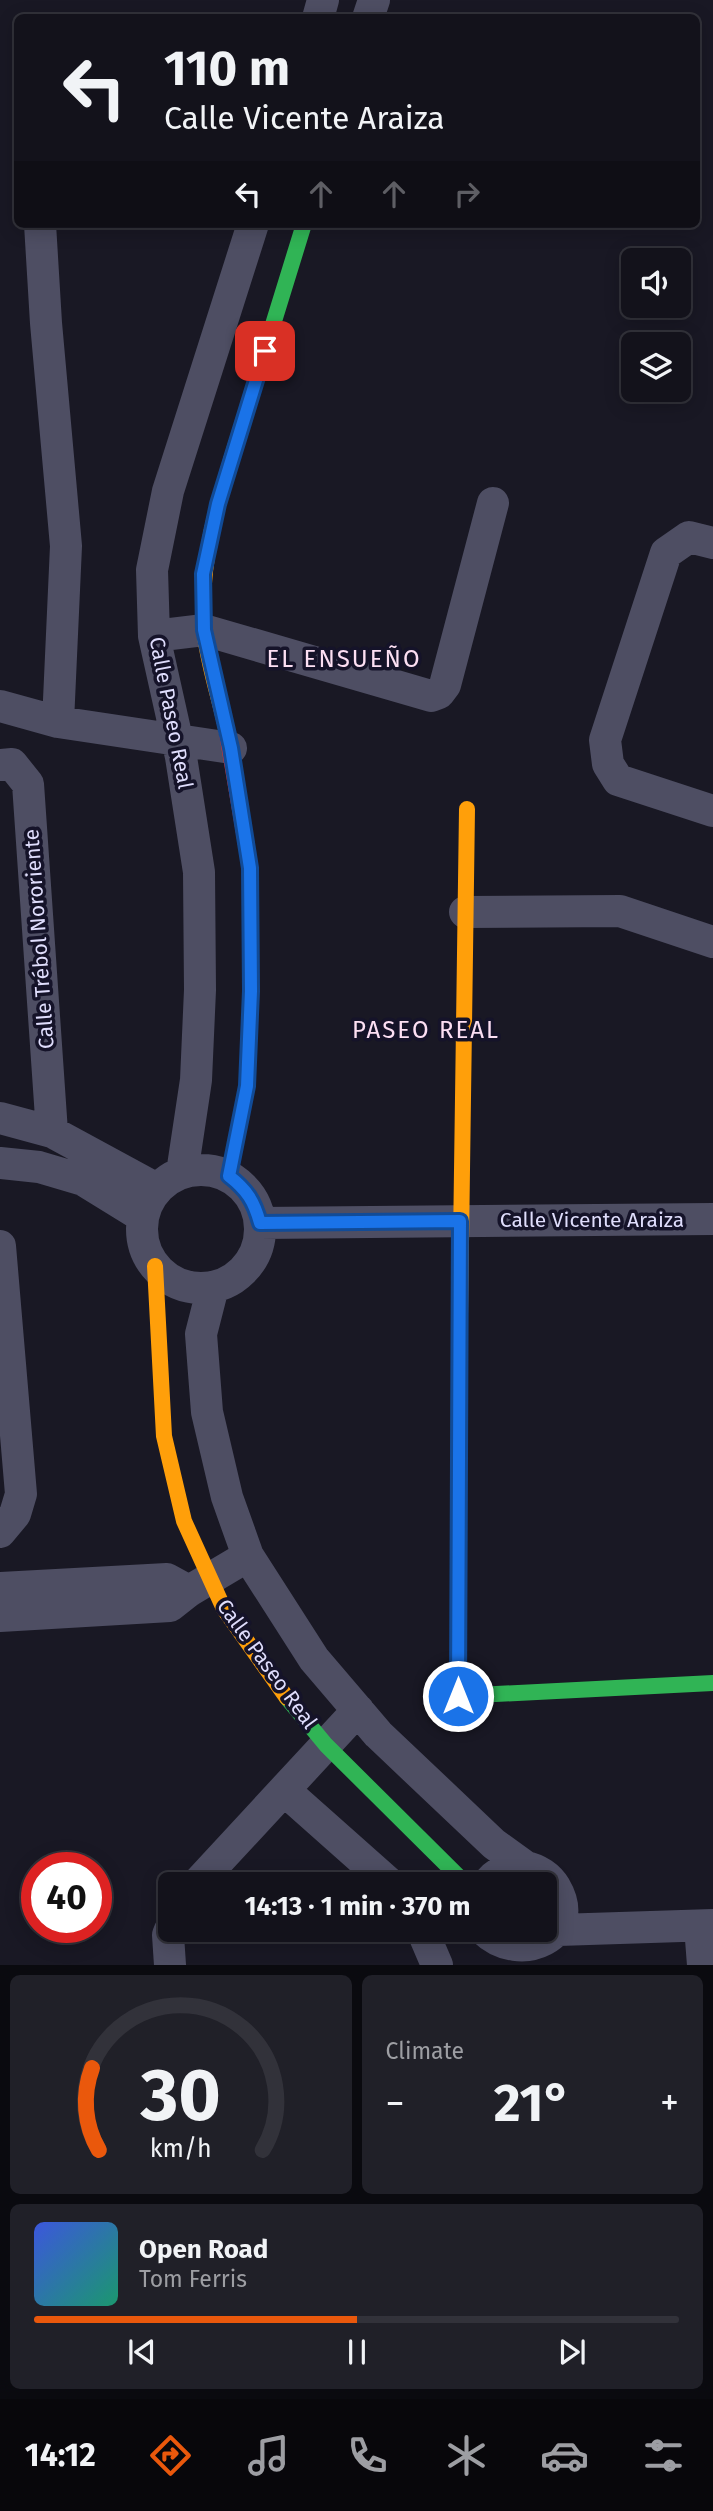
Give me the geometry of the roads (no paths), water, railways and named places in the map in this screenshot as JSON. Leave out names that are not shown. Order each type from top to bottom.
[{"type":"street","points":[[40,228],[66,545],[58,722]]},
{"type":"street","name":"Calle Paseo Real","points":[[161,1193],[196,1080],[201,990],[200,898],[199,872],[177,741],[154,636],[152,570],[169,491],[252,228]]},
{"type":"street","points":[[229,1176],[247,1086],[251,991],[250,868],[231,748],[204,630],[203,574],[218,504],[303,228]]},
{"type":"street","points":[[154,636],[204,630],[431,696],[439,693],[445,685],[493,503]]},
{"type":"street","points":[[713,543],[689,537],[666,553],[605,740],[608,764],[618,780],[713,811]]},
{"type":"street","points":[[0,706],[58,722],[231,748]]},
{"type":"street","name":"Calle Trébol Nororiente","points":[[0,765],[12,764],[28,784],[52,1132]]},
{"type":"street","points":[[467,809],[460,1221],[458,1696],[713,1683]]},
{"type":"street","points":[[465,912],[620,911],[713,942]]},
{"type":"street","points":[[0,1118],[52,1132],[161,1193]]},
{"type":"street","points":[[0,1163],[39,1167],[83,1180],[161,1193],[210,1170],[229,1176],[246,1189],[255,1203],[260,1223],[256,1252],[246,1268],[233,1279],[214,1287],[200,1288],[180,1284],[155,1266],[143,1239],[161,1193]]},
{"type":"street","name":"Calle Vicente Araiza","points":[[260,1223],[713,1219]]},
{"type":"street","points":[[0,1246],[21,1494],[15,1514],[0,1532]]},
{"type":"street","name":"Calle Paseo Real","points":[[155,1266],[164,1436],[199,1585],[224,1609],[281,1691],[326,1745],[454,1872]]},
{"type":"street","name":"Calle Paseo Real","points":[[214,1287],[201,1334],[207,1412],[227,1497],[248,1556],[314,1659],[378,1734],[494,1844],[526,1867],[539,1871],[551,1880],[562,1899],[563,1913],[558,1930]]},
{"type":"street","points":[[0,1616],[170,1606],[248,1556]]},
{"type":"street","points":[[0,1588],[167,1579],[199,1585]]},
{"type":"street","points":[[208,1872],[358,1710]]},
{"type":"street","points":[[284,1790],[376,1872]]},
{"type":"street","points":[[501,1872],[526,1867]]},
{"type":"street","points":[[495,1942],[511,1958],[522,1952],[536,1950],[549,1942],[558,1930],[707,1926],[703,1965]]},
{"type":"street","points":[[168,1942],[170,1965]]},
{"type":"street","points":[[427,1942],[437,1965]]},
{"type":"district","name":"EL ENSUEÑO","points":[[344,659]]},
{"type":"district","name":"PASEO REAL","points":[[426,1030]]}]
